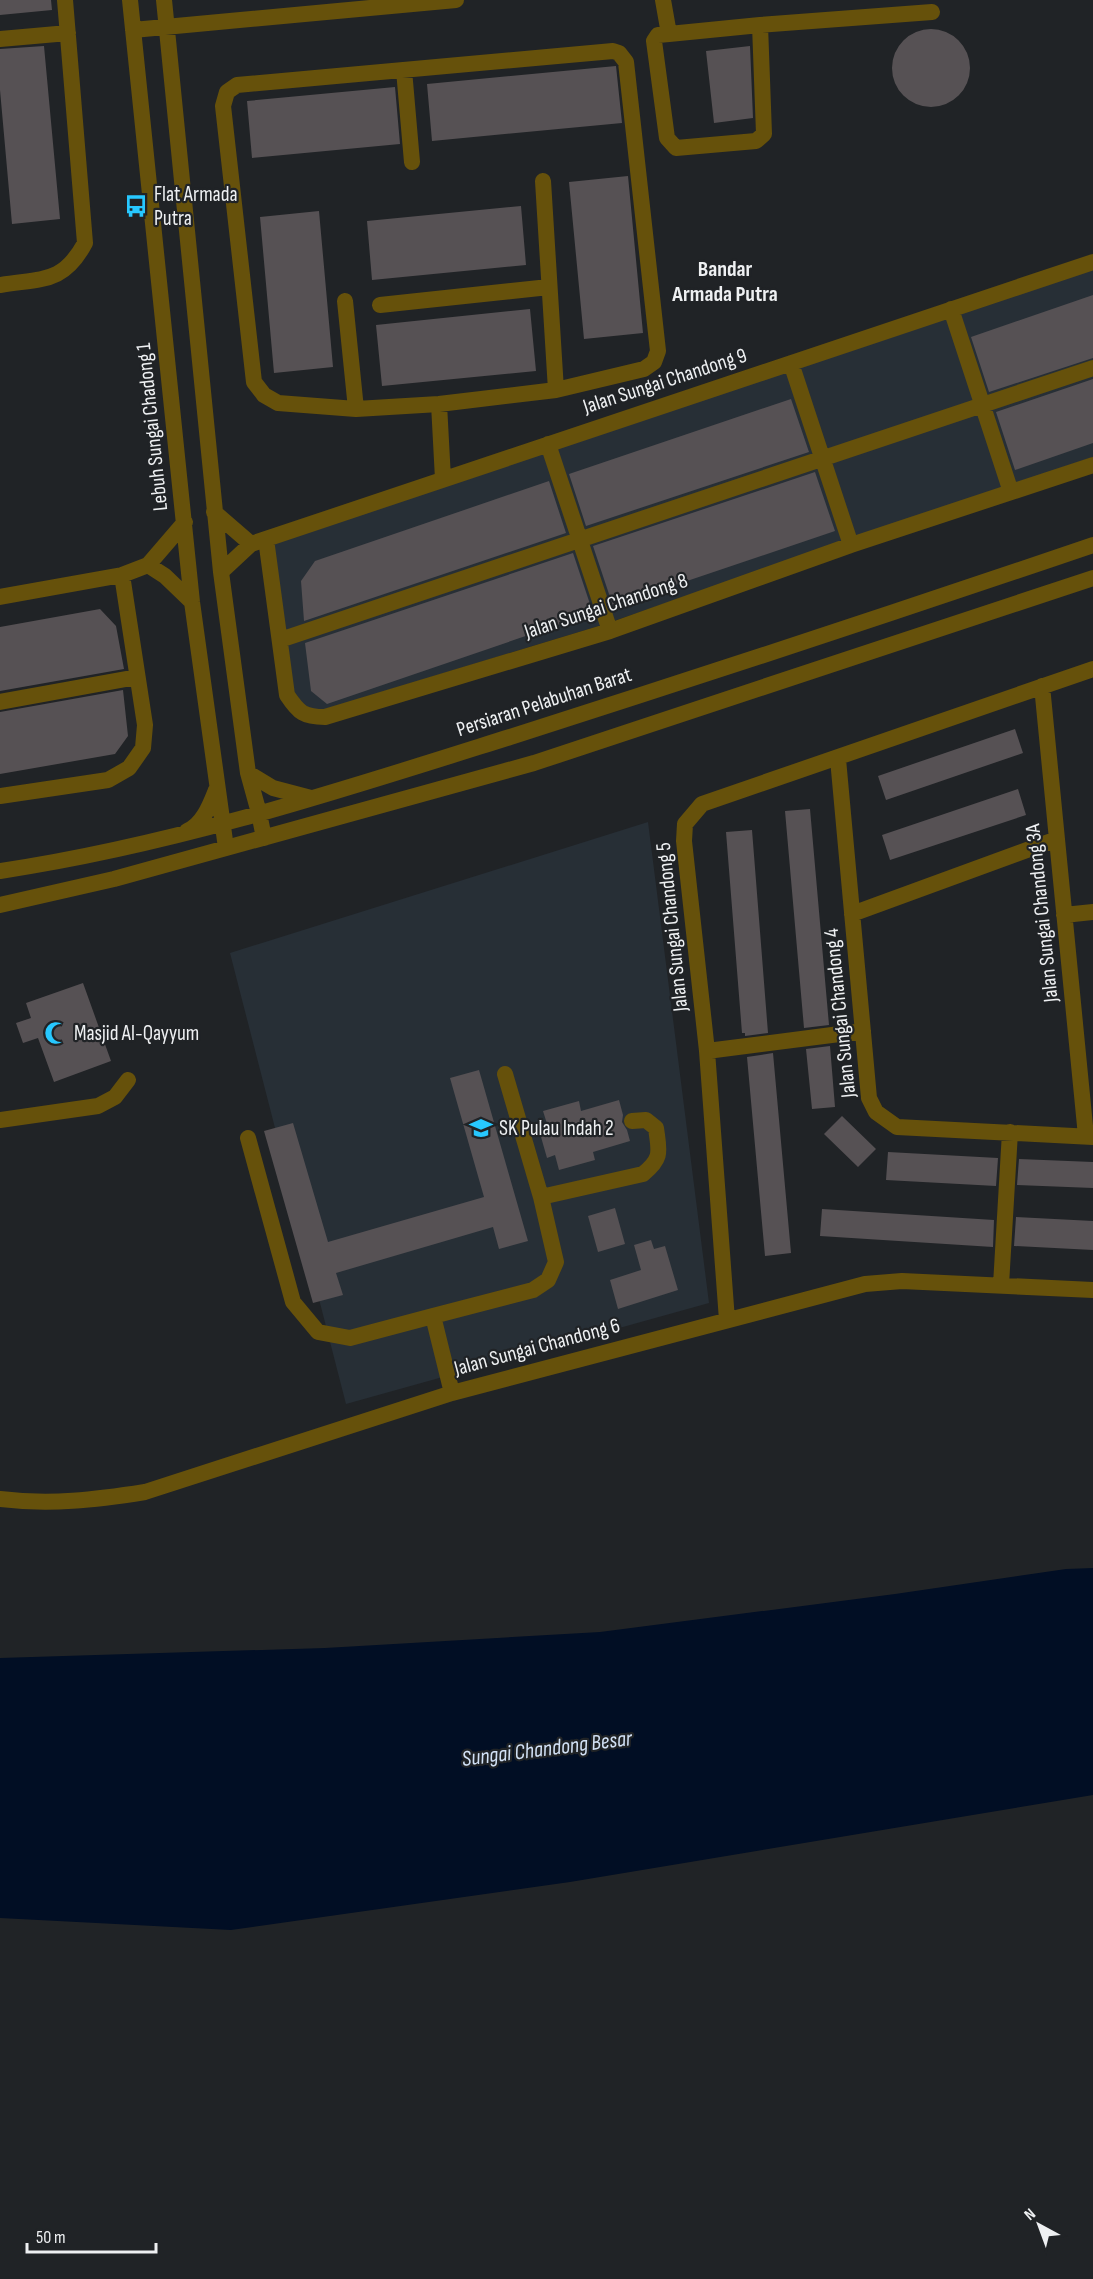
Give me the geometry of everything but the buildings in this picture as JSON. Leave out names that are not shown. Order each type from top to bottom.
[{"type":"street","points":[[0,285],[58,275],[75,262],[85,243],[65,0]]},
{"type":"street","name":"Lebuh Sungai Chadong 1","points":[[130,0],[192,602],[226,848]]},
{"type":"street","points":[[164,0],[221,572],[248,773],[264,838]]},
{"type":"street","points":[[133,30],[449,0]]},
{"type":"street","points":[[663,0],[669,34]]},
{"type":"street","points":[[760,25],[764,134],[756,141],[676,148],[667,138],[654,41],[658,34],[669,34],[760,25],[932,12]]},
{"type":"street","points":[[0,39],[68,33]]},
{"type":"street","points":[[612,51],[620,53],[626,62],[658,351],[654,362],[644,369],[556,390],[439,404],[356,409],[278,403],[264,395],[254,382],[223,106],[227,92],[237,86],[404,70],[612,51]]},
{"type":"street","points":[[404,70],[412,162]]},
{"type":"street","points":[[543,181],[556,390]]},
{"type":"street","name":"Jalan Sungai Chandong 9","points":[[221,572],[258,541],[1093,262]]},
{"type":"street","points":[[380,305],[549,287]]},
{"type":"street","points":[[345,301],[356,409]]},
{"type":"street","points":[[951,309],[1011,492]]},
{"type":"street","points":[[791,363],[851,545]]},
{"type":"street","points":[[280,640],[1093,368]]},
{"type":"street","points":[[439,404],[443,479]]},
{"type":"street","points":[[548,444],[610,631]]},
{"type":"street","name":"Jalan Sungai Chandong 8","points":[[258,541],[280,640],[287,695],[296,709],[309,717],[325,717],[610,631],[851,545],[1093,465]]},
{"type":"street","points":[[214,512],[258,541]]},
{"type":"street","points":[[0,597],[122,575],[148,565],[185,522]]},
{"type":"street","name":"Persiaran Pelabuhan Barat","points":[[0,871],[172,837],[313,799],[784,650],[1093,545]]},
{"type":"street","points":[[148,565],[165,576],[192,602]]},
{"type":"street","points":[[0,796],[108,780],[129,768],[143,748],[145,724],[122,575]]},
{"type":"street","points":[[0,905],[114,879],[534,763],[1093,578]]},
{"type":"street","points":[[784,650],[782,661],[784,670],[791,679]]},
{"type":"street","name":"Jalan Sungai Chandong 5","points":[[726,1320],[707,1052],[684,841],[685,824],[702,804],[838,759],[1093,669]]},
{"type":"street","points":[[0,702],[137,676]]},
{"type":"street","name":"Jalan Sungai Chandong 3A","points":[[1042,686],[1064,915],[1089,1136]]},
{"type":"street","name":"Jalan Sungai Chandong 4","points":[[838,759],[869,1098],[876,1112],[897,1127],[1089,1136]]},
{"type":"street","points":[[248,773],[273,788],[313,799]]},
{"type":"street","points":[[172,837],[191,829],[206,814],[217,789]]},
{"type":"street","points":[[852,914],[1057,838]]},
{"type":"street","points":[[1064,915],[1093,912]]},
{"type":"street","points":[[707,1052],[863,1031]]},
{"type":"street","points":[[248,1138],[293,1302],[318,1332],[350,1338],[533,1290],[548,1280],[556,1262],[541,1197],[505,1074]]},
{"type":"street","points":[[0,1120],[98,1106],[115,1097],[128,1080]]},
{"type":"street","points":[[541,1197],[643,1174],[654,1165],[659,1155],[656,1128],[646,1120],[632,1121]]},
{"type":"street","points":[[1001,1285],[1010,1132]]},
{"type":"street","name":"Jalan Sungai Chandong 6","points":[[0,1499],[30,1503],[94,1500],[145,1492],[452,1393],[865,1284],[902,1281],[1093,1290]]},
{"type":"street","points":[[433,1316],[452,1393]]},
{"type":"shaded area","points":[[1093,268],[1093,457],[602,625],[326,709],[311,710],[302,704],[294,692],[273,544]]},
{"type":"shaded area","name":"SK Pulau Indah 2","points":[[648,822],[709,1303],[346,1404],[230,953]]},
{"type":"water","name":"Sungai Chandong Besar","points":[[1093,1568],[1093,1795],[570,1882],[231,1930],[0,1918],[0,1658],[325,1648],[600,1632],[895,1594],[1066,1569]]},
{"type":"place","name":"Flat Armada Putra","points":[[136,206]]},
{"type":"place","name":"Masjid Al-Qayyum","points":[[56,1033]]},
{"type":"place","name":"SK Pulau Indah 2","points":[[481,1128]]},
{"type":"district","name":"Bandar Armada Putra","points":[[725,282]]}]
